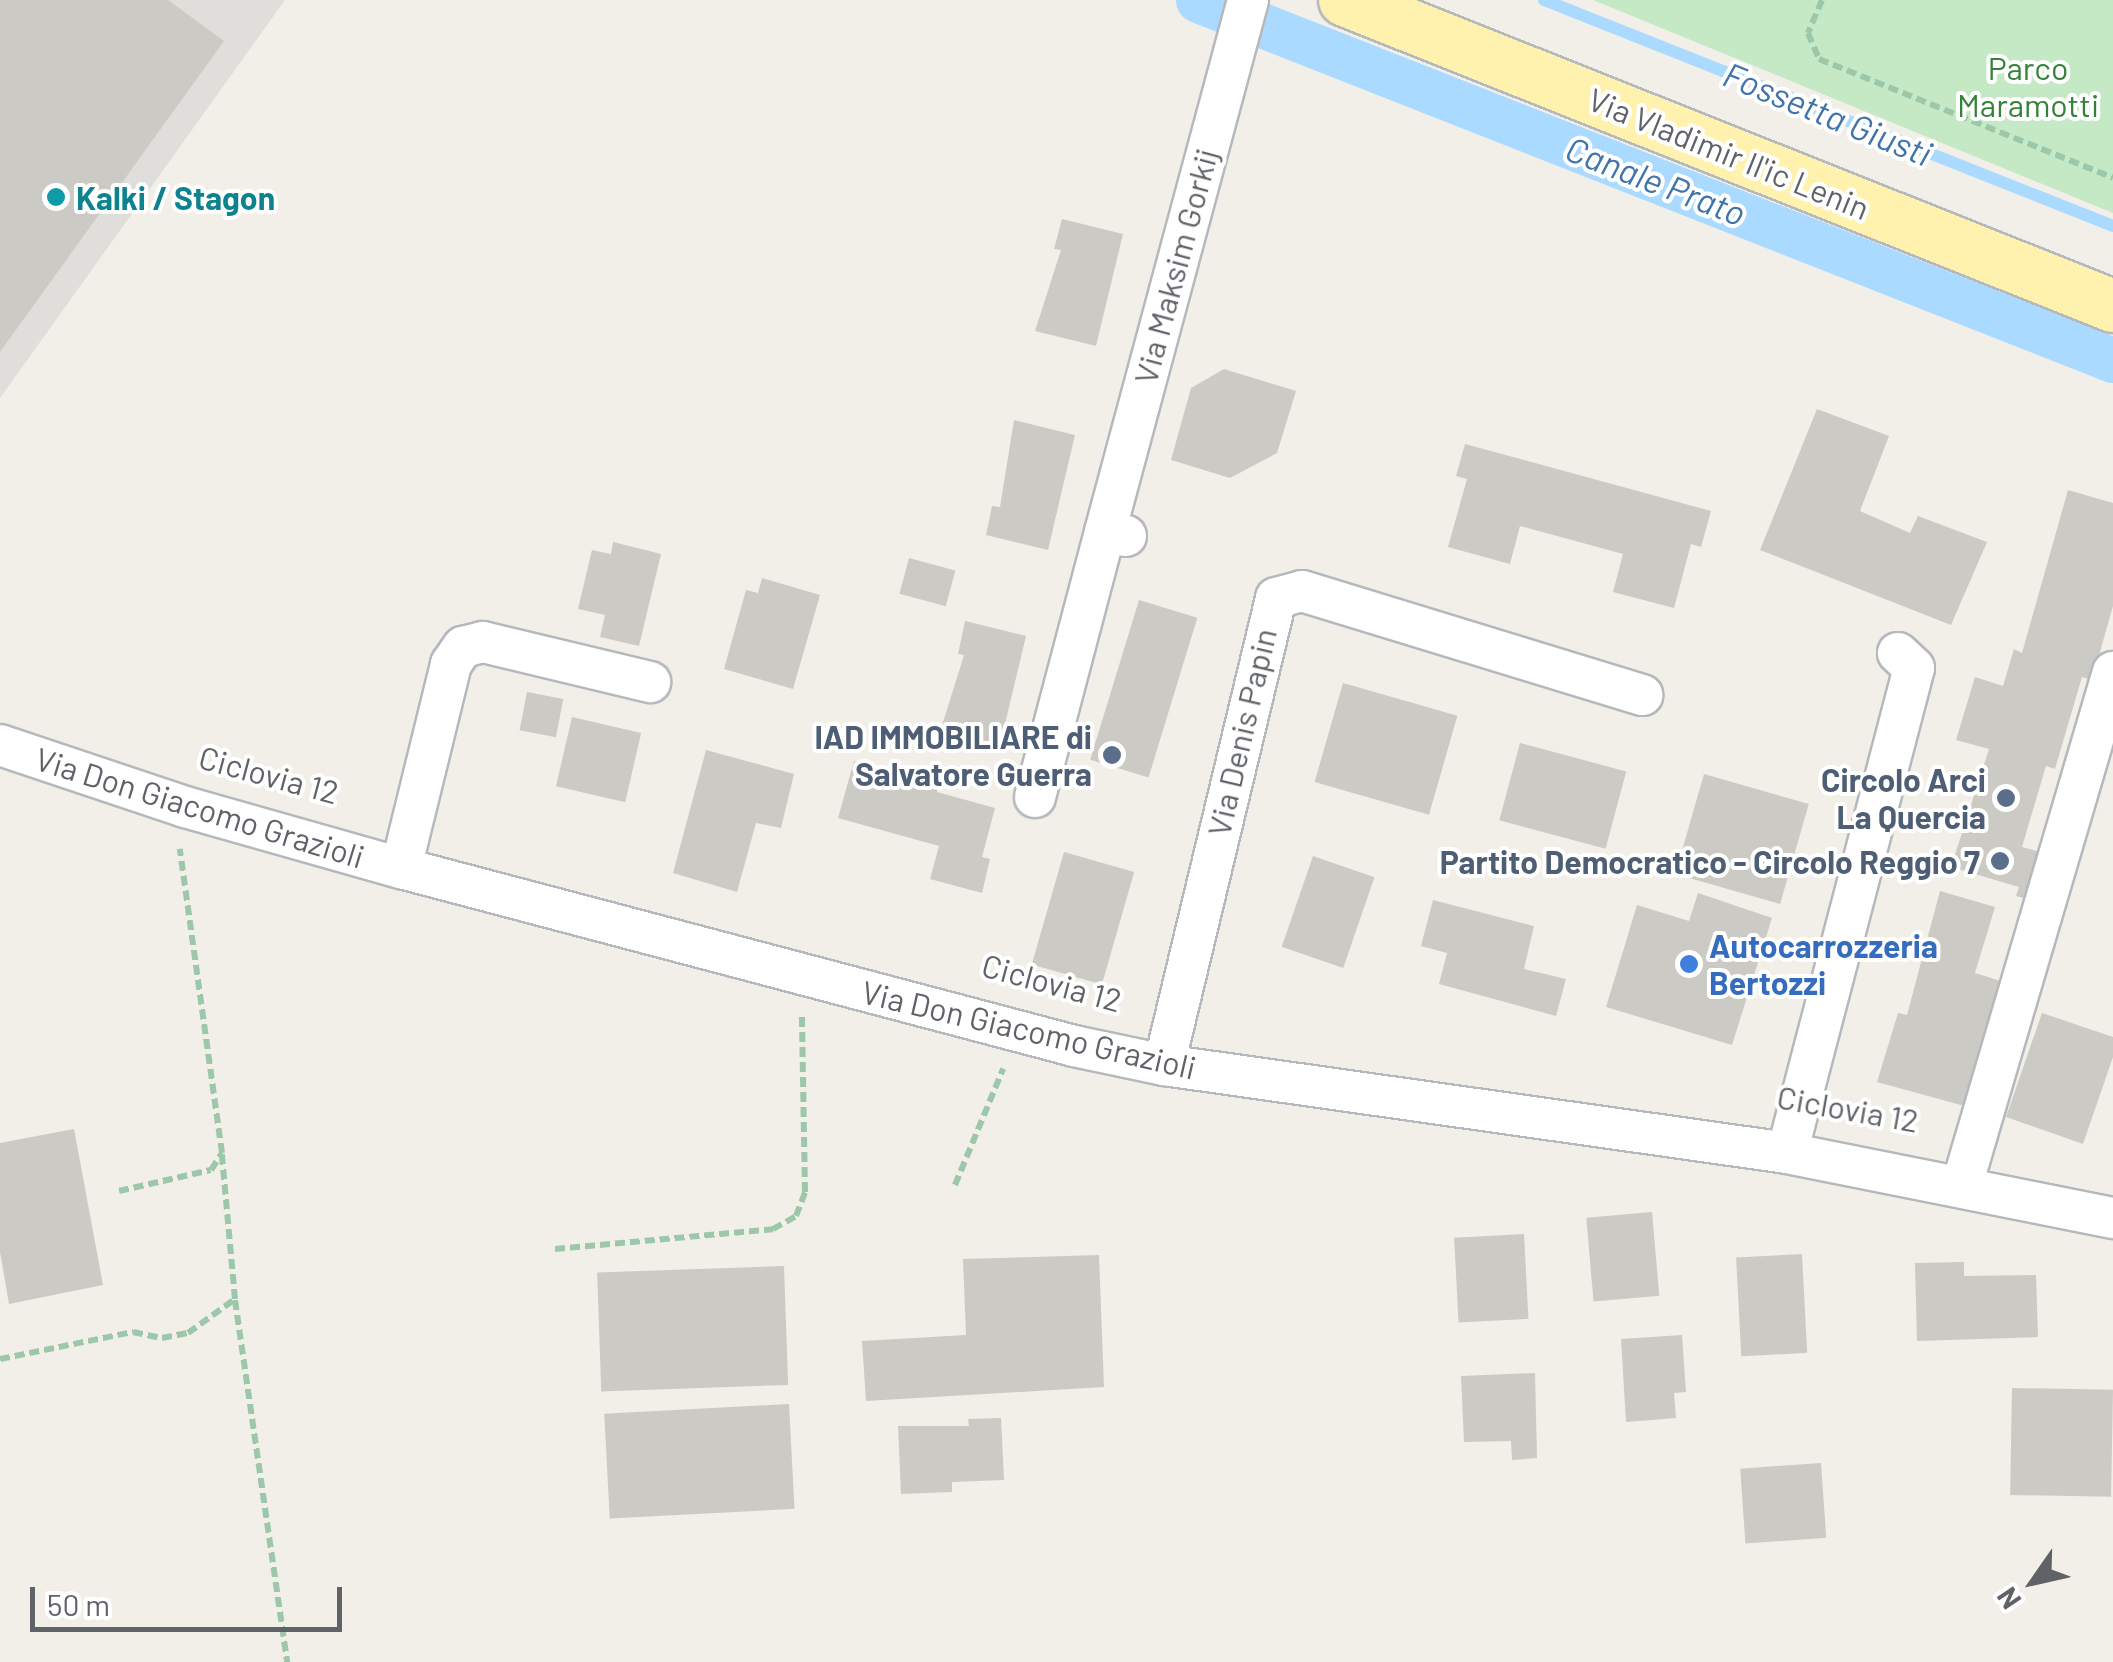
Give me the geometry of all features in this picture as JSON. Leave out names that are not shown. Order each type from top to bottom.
[{"type":"main road","name":"Via Vladimir Il'ic Lenin","points":[[1345,0],[2113,306]]},
{"type":"street","name":"Via Maksim Gorkij","points":[[1035,798],[1115,534],[1242,18]]},
{"type":"street","name":"Via Denis Papin","points":[[1164,1065],[1276,598],[1302,590],[1642,695]]},
{"type":"street","name":"Via Don Giacomo Grazioli","points":[[401,868],[451,664],[463,648],[483,642],[650,682]]},
{"type":"street","points":[[1787,1153],[1914,668],[1898,653]]},
{"type":"street","points":[[1962,1184],[2113,672]]},
{"type":"street","name":"Via Don Giacomo Grazioli","points":[[0,745],[173,803],[401,868],[1019,1032],[1164,1065],[1787,1153],[1962,1184],[2113,1218]]},
{"type":"path","points":[[1822,0],[1808,33],[1819,59],[2113,178]]},
{"type":"path","points":[[173,803],[222,1153],[235,1299],[287,1662]]},
{"type":"path","points":[[555,1249],[773,1229],[796,1216],[806,1175],[799,1026],[814,977]]},
{"type":"path","points":[[955,1185],[1019,1032]]},
{"type":"path","points":[[119,1192],[211,1170],[222,1153]]},
{"type":"path","points":[[0,1359],[133,1332],[162,1338],[188,1333],[235,1299]]},
{"type":"shaded area","name":"Kalki / Stagon","points":[[0,0],[285,0],[0,398]]},
{"type":"green space","name":"Parco Maramotti","points":[[1593,0],[2113,0],[2113,213]]},
{"type":"building","name":"Kalki / Stagon","points":[[0,0],[168,0],[224,41],[0,352]]},
{"type":"building","points":[[1062,219],[1123,234],[1096,346],[1035,331],[1061,250],[1054,249]]},
{"type":"building","points":[[1224,369],[1296,391],[1277,453],[1230,478],[1171,460],[1191,388]]},
{"type":"building","points":[[1817,409],[1889,436],[1860,511],[1910,533],[1918,516],[1987,542],[1951,625],[1760,550]]},
{"type":"building","points":[[1014,420],[1075,435],[1048,550],[986,535],[992,506],[1000,507]]},
{"type":"building","points":[[1465,444],[1711,511],[1701,547],[1691,544],[1674,608],[1613,592],[1623,554],[1520,526],[1510,564],[1448,547],[1467,479],[1456,476]]},
{"type":"building","points":[[2068,490],[2113,503],[2113,606],[2092,680],[2082,677],[2055,769],[2046,766],[2022,847],[2048,854],[2035,901],[2016,896],[2019,887],[1951,867],[1989,749],[1956,740],[1975,677],[2003,686],[2014,649],[2022,653]]},
{"type":"building","points":[[613,542],[661,554],[639,646],[600,637],[605,615],[578,609],[592,550],[611,554]]},
{"type":"building","points":[[909,558],[955,570],[946,606],[899,594]]},
{"type":"building","points":[[762,578],[820,595],[793,689],[724,669],[746,590],[758,593]]},
{"type":"building","points":[[1139,600],[1197,618],[1149,778],[1090,760]]},
{"type":"building","points":[[965,621],[1026,636],[999,749],[939,735],[964,655],[958,654]]},
{"type":"building","points":[[1343,683],[1457,716],[1429,815],[1315,782]]},
{"type":"building","points":[[527,692],[563,699],[556,737],[520,730]]},
{"type":"building","points":[[572,717],[641,733],[625,802],[556,786]]},
{"type":"building","points":[[1520,743],[1626,771],[1606,849],[1499,820]]},
{"type":"building","points":[[706,750],[794,774],[781,828],[756,823],[737,892],[673,873]]},
{"type":"building","points":[[854,761],[939,784],[937,792],[995,808],[982,857],[990,859],[982,893],[930,879],[939,846],[838,818]]},
{"type":"building","points":[[1704,774],[1809,804],[1780,904],[1675,874]]},
{"type":"building","points":[[1064,852],[1134,872],[1102,985],[1032,964]]},
{"type":"building","points":[[1313,856],[1374,877],[1343,968],[1282,947]]},
{"type":"building","points":[[1940,891],[1995,907],[1975,973],[2004,982],[1968,1107],[1877,1082],[1898,1013],[1907,1015]]},
{"type":"building","name":"Autocarrozzeria Bertozzi","points":[[1698,893],[1772,918],[1732,1045],[1606,1007],[1637,905],[1689,921]]},
{"type":"building","points":[[1433,900],[1534,926],[1524,969],[1566,979],[1556,1016],[1439,984],[1447,953],[1421,946]]},
{"type":"building","points":[[2042,1013],[2113,1037],[2113,1057],[2083,1144],[2006,1117]]},
{"type":"building","points":[[74,1129],[103,1285],[9,1304],[0,1252],[0,1143]]},
{"type":"building","points":[[1652,1212],[1659,1296],[1594,1301],[1586,1218]]},
{"type":"building","points":[[1524,1234],[1528,1319],[1459,1323],[1454,1238]]},
{"type":"building","points":[[1802,1254],[1807,1353],[1741,1356],[1736,1257]]},
{"type":"building","points":[[1099,1255],[1104,1387],[866,1401],[862,1341],[966,1335],[963,1259]]},
{"type":"building","points":[[1964,1262],[1964,1276],[2036,1275],[2038,1337],[1917,1341],[1915,1263]]},
{"type":"building","points":[[784,1266],[788,1385],[601,1391],[597,1273]]},
{"type":"building","points":[[1682,1335],[1686,1392],[1674,1393],[1676,1418],[1626,1422],[1621,1339]]},
{"type":"building","points":[[1535,1373],[1537,1458],[1512,1460],[1511,1441],[1464,1442],[1461,1376]]},
{"type":"building","points":[[2012,1388],[2113,1390],[2111,1497],[2010,1495]]},
{"type":"building","points":[[789,1404],[794,1509],[610,1519],[604,1414]]},
{"type":"building","points":[[1001,1418],[1004,1480],[952,1482],[952,1492],[901,1494],[898,1426],[969,1426],[968,1419]]},
{"type":"building","points":[[1821,1463],[1826,1538],[1745,1543],[1740,1469]]},
{"type":"waterway","name":"Canale Prato","points":[[1198,0],[2113,360]]},
{"type":"waterway","name":"Fossetta Giusti","points":[[1544,0],[2113,226]]},
{"type":"place","name":"Kalki / Stagon","points":[[56,197]]},
{"type":"place","name":"IAD IMMOBILIARE di Salvatore Guerra","points":[[1112,755]]},
{"type":"place","name":"Circolo Arci La Quercia","points":[[2006,798]]},
{"type":"place","name":"Partito Democratico - Circolo Reggio 7","points":[[2000,861]]},
{"type":"place","name":"Autocarrozzeria Bertozzi","points":[[1689,964]]}]
